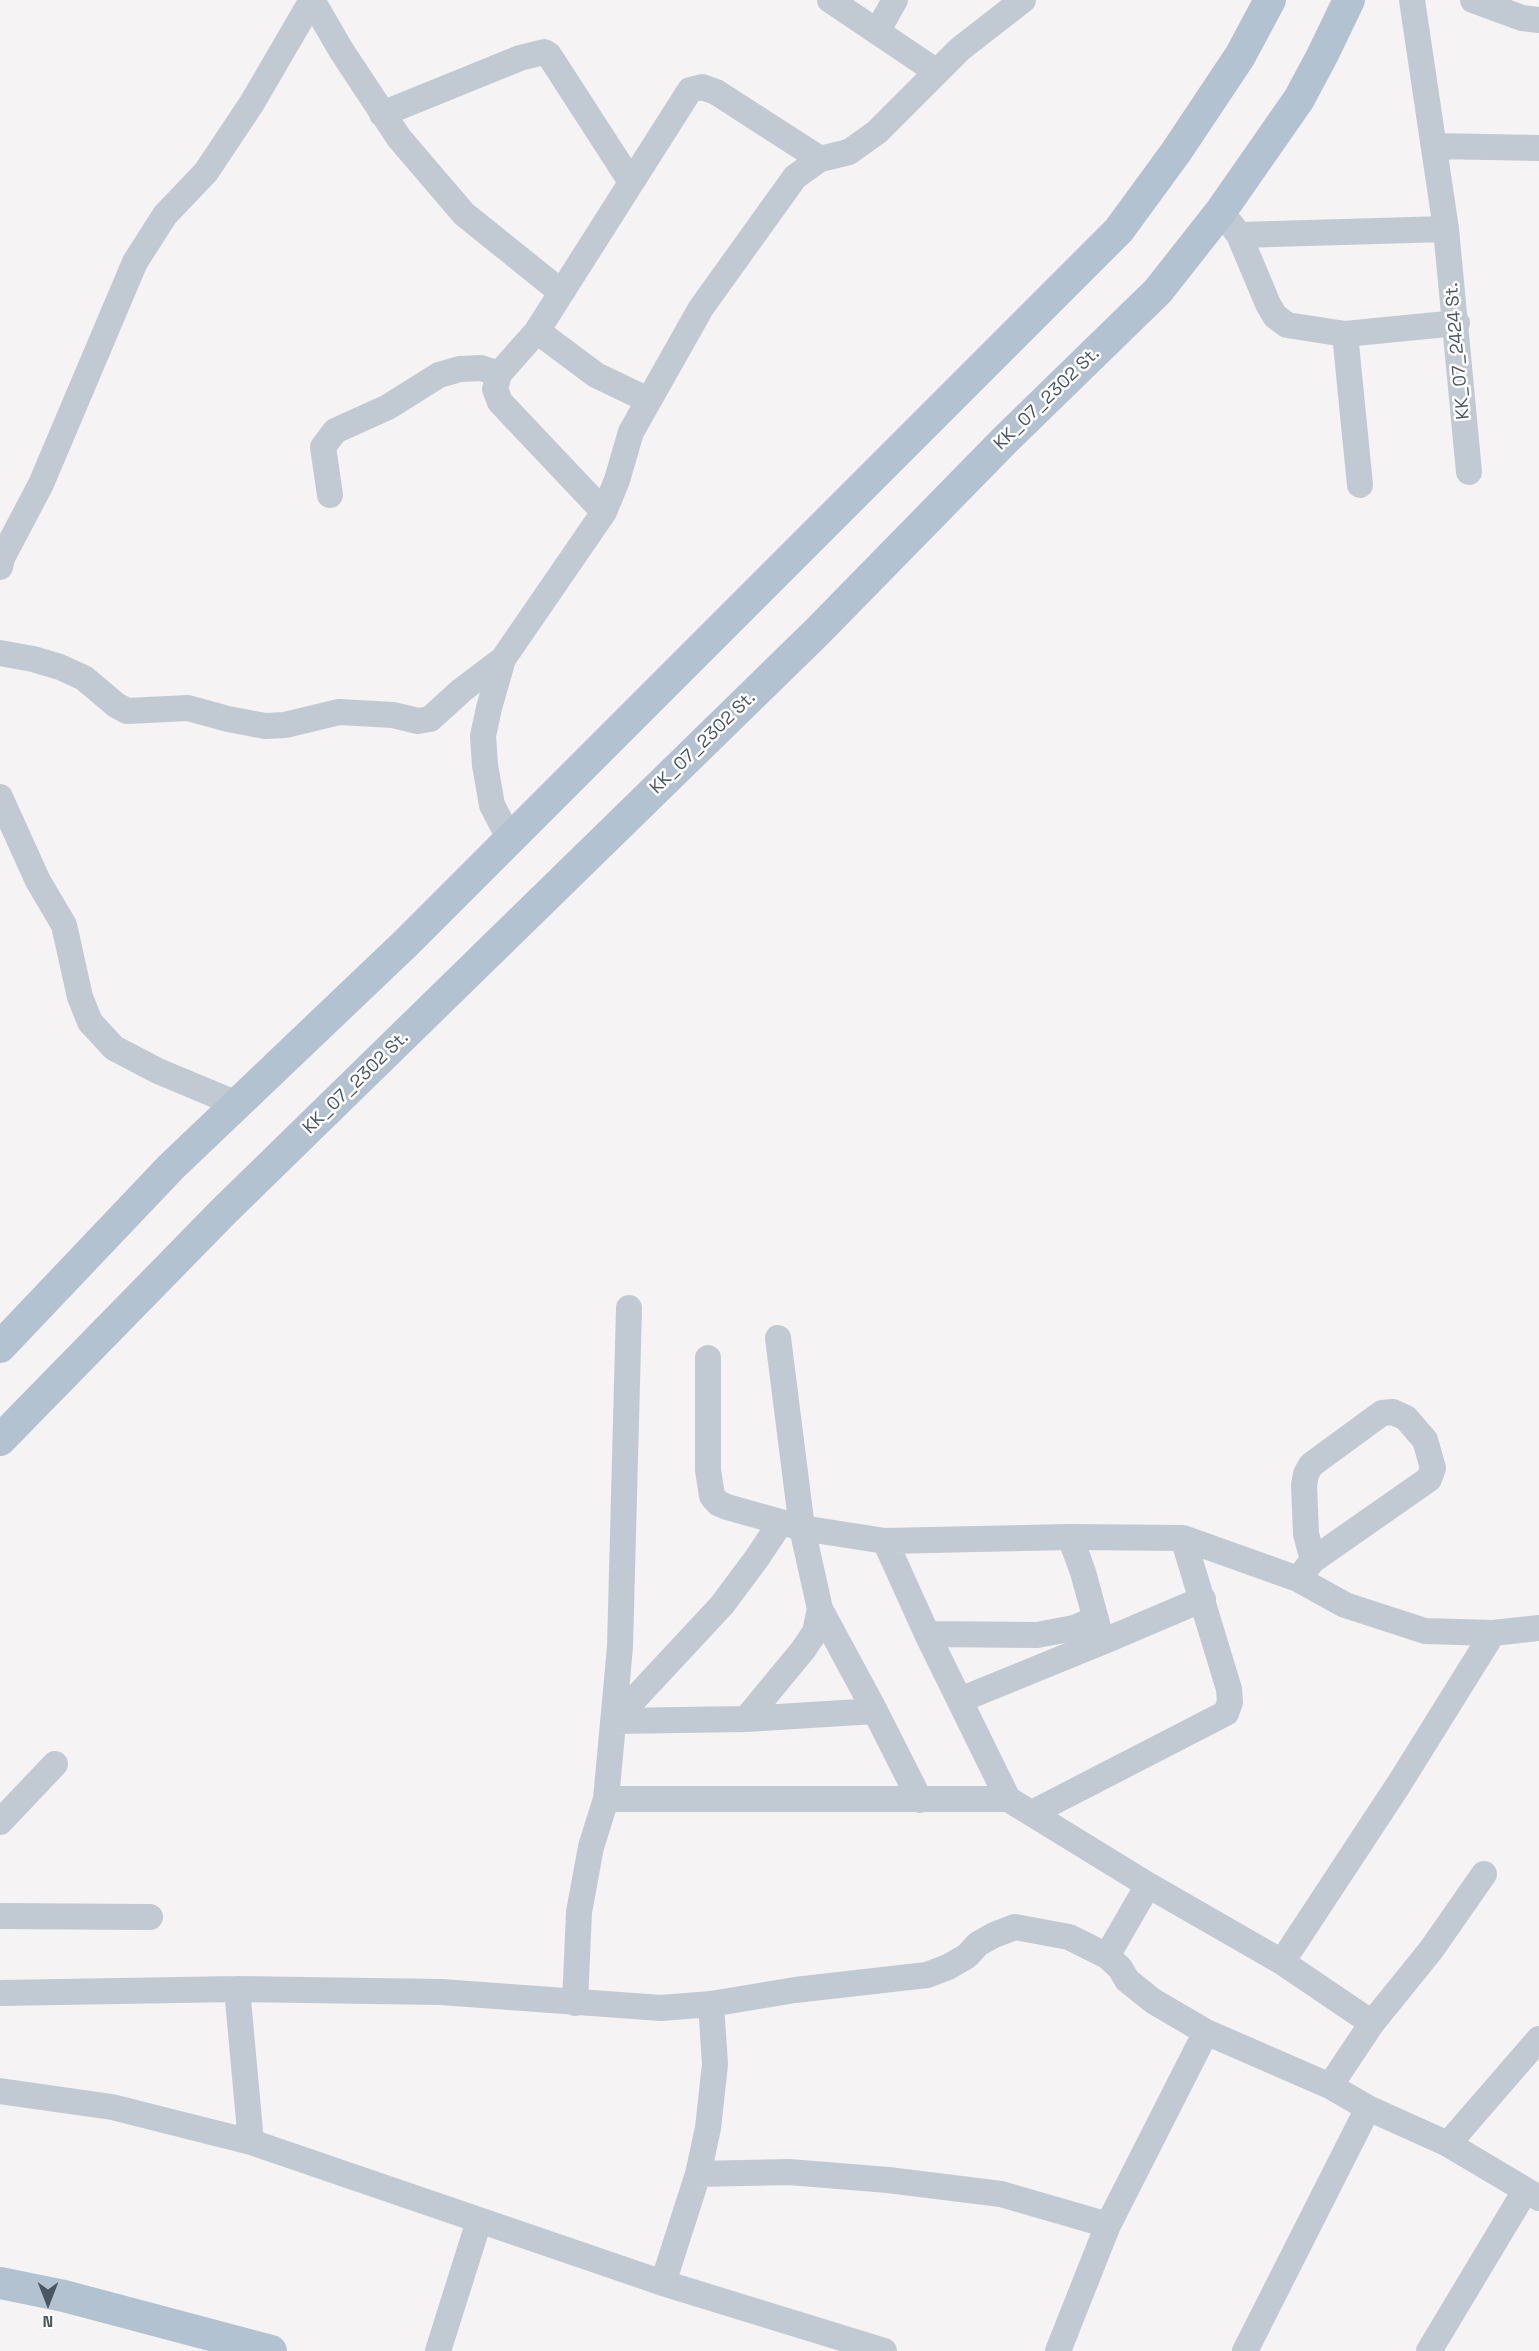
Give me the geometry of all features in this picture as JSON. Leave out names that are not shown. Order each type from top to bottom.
[{"type":"main road","points":[[0,1347],[171,1167],[405,944],[1119,230],[1176,152],[1240,56],[1270,0]]},
{"type":"main road","name":"KK_07_2302 St.","points":[[0,1440],[223,1212],[817,632],[997,448],[1230,223],[1322,56],[1348,0]]},
{"type":"main road","points":[[0,2283],[64,2296],[271,2351]]},
{"type":"street","points":[[0,567],[2,558],[41,484],[135,262],[165,215],[206,172],[245,113],[312,0],[399,138],[464,214],[561,292]]},
{"type":"street","points":[[830,0],[937,72]]},
{"type":"street","points":[[878,32],[895,0]]},
{"type":"street","points":[[509,838],[492,805],[484,765],[483,736],[503,659],[603,512],[617,480],[631,432],[695,317],[795,177],[820,159],[849,152],[877,132],[960,49],[1023,0]]},
{"type":"street","name":"KK_07_2424 St.","points":[[1412,0],[1446,230],[1457,323],[1469,472]]},
{"type":"street","points":[[1473,0],[1522,18],[1539,20]]},
{"type":"street","points":[[382,114],[520,58],[544,52],[549,55],[631,182]]},
{"type":"street","points":[[603,512],[500,402],[495,389],[499,374],[537,331],[690,90],[702,87],[716,92],[820,159]]},
{"type":"street","points":[[1434,146],[1539,148]]},
{"type":"street","points":[[1446,230],[1230,223],[1268,304],[1275,316],[1287,325],[1345,334],[1457,323]]},
{"type":"street","points":[[537,331],[596,375],[648,400]]},
{"type":"street","points":[[1345,334],[1360,485]]},
{"type":"street","points":[[330,495],[323,447],[335,431],[388,407],[439,375],[460,369],[481,368],[499,374]]},
{"type":"street","points":[[0,653],[60,667],[84,678],[116,705],[127,711],[188,708],[265,726],[339,712],[393,715],[418,721],[430,719],[462,690],[503,659]]},
{"type":"street","points":[[0,797],[38,881],[64,925],[80,997],[90,1022],[114,1048],[158,1071],[237,1104]]},
{"type":"street","points":[[575,2003],[579,1912],[591,1847],[606,1799],[614,1721],[623,1591],[629,1308]]},
{"type":"street","points":[[778,1338],[791,1525],[820,1609],[920,1800]]},
{"type":"street","points":[[708,1358],[708,1470],[712,1496],[718,1503],[727,1507],[791,1525],[885,1541],[1070,1537],[1183,1538],[1305,1569],[1344,1605],[1425,1631],[1493,1633],[1539,1628]]},
{"type":"street","points":[[1394,1412],[1406,1418],[1425,1440],[1428,1447],[1433,1468],[1429,1479],[1305,1569],[1304,1485],[1311,1465],[1382,1413],[1394,1412]]},
{"type":"street","points":[[614,1721],[723,1605],[758,1558],[791,1525]]},
{"type":"street","points":[[1070,1537],[1083,1572],[1099,1630]]},
{"type":"street","points":[[1032,1813],[1226,1713],[1230,1702],[1229,1689],[1183,1538]]},
{"type":"street","points":[[885,1541],[927,1634],[1008,1799]]},
{"type":"street","points":[[960,1700],[1099,1630],[1203,1599]]},
{"type":"street","points":[[746,1719],[803,1650],[815,1632],[820,1609]]},
{"type":"street","points":[[927,1634],[1037,1635],[1074,1628],[1099,1630]]},
{"type":"street","points":[[1282,1962],[1399,1784],[1493,1633]]},
{"type":"street","points":[[614,1721],[746,1719],[875,1711]]},
{"type":"street","points":[[0,1822],[55,1764]]},
{"type":"street","points":[[606,1799],[1008,1799],[1148,1885],[1282,1962],[1372,2023]]},
{"type":"street","points":[[1330,2086],[1372,2023],[1431,1950],[1484,1874]]},
{"type":"street","points":[[1107,1956],[1148,1885]]},
{"type":"street","points":[[0,1916],[150,1917]]},
{"type":"street","points":[[0,1994],[237,1989],[441,1992],[661,2008],[711,2004],[795,1990],[927,1975],[948,1967],[967,1956],[978,1944],[1015,1927],[1069,1937],[1107,1956],[1127,1980],[1154,2001],[1206,2032],[1330,2086],[1368,2108],[1448,2144],[1532,2194],[1429,2351]]},
{"type":"street","points":[[237,1989],[251,2142]]},
{"type":"street","points":[[663,2283],[698,2174],[708,2128],[715,2064],[711,2004]]},
{"type":"street","points":[[1058,2351],[1108,2225],[1206,2032]]},
{"type":"street","points":[[1448,2144],[1539,2039]]},
{"type":"street","points":[[0,2091],[112,2107],[251,2142],[663,2283],[884,2351]]},
{"type":"street","points":[[1245,2351],[1368,2108]]},
{"type":"street","points":[[698,2174],[789,2172],[888,2180],[1001,2194],[1108,2225]]},
{"type":"street","points":[[438,2351],[479,2221]]}]
